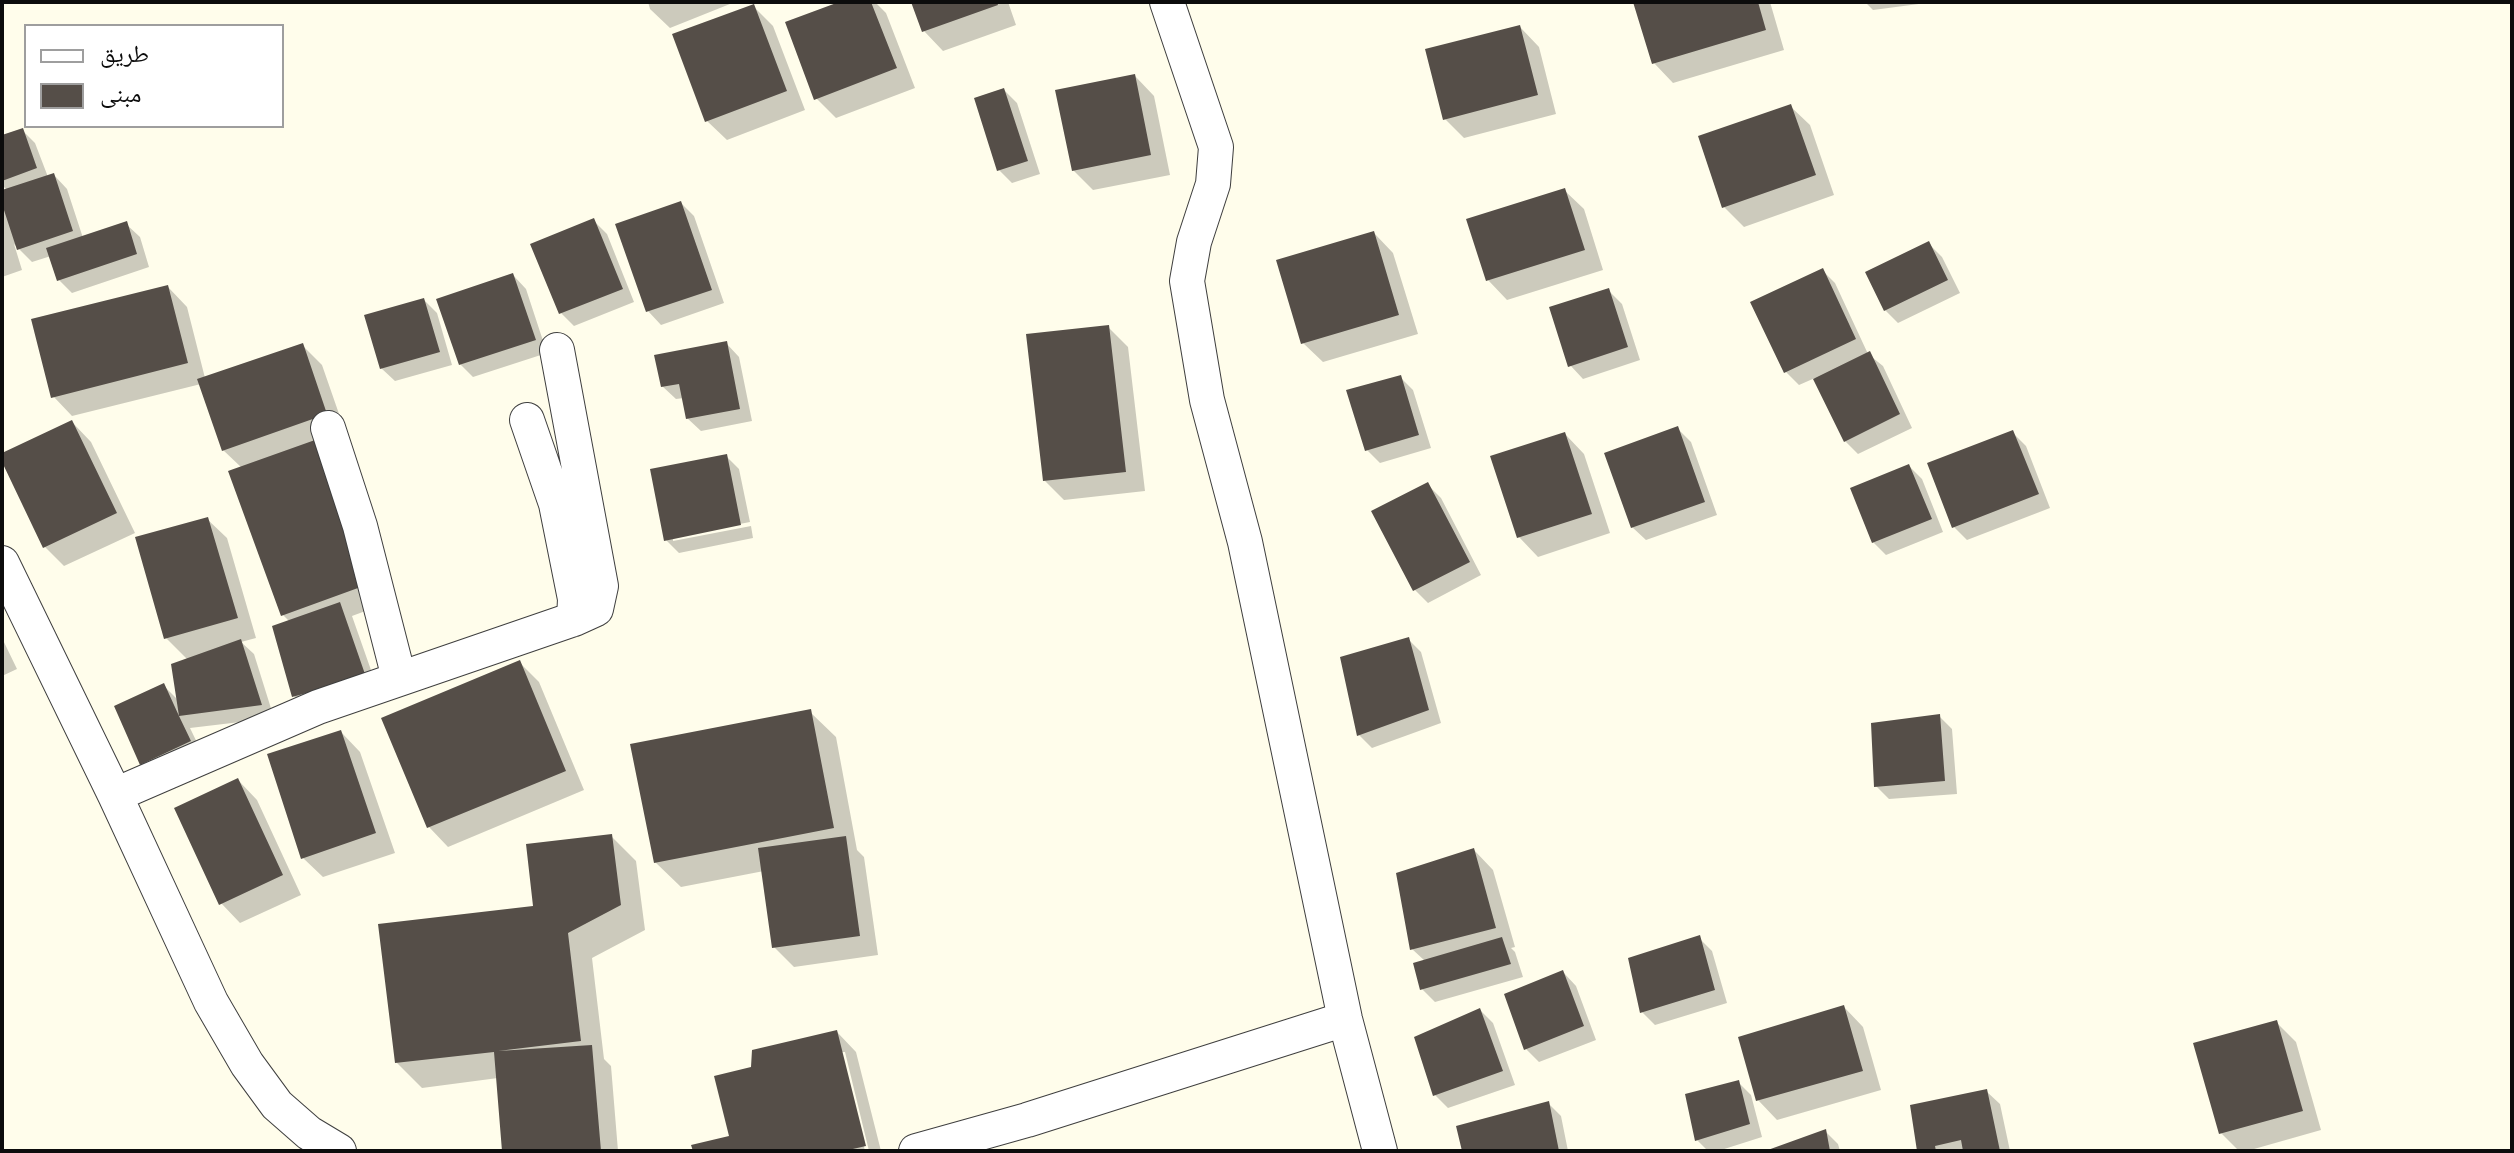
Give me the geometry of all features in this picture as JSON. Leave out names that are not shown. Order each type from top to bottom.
[{"type":"street","points":[[1167,2],[1216,147],[1213,184],[1194,242],[1187,281],[1207,400],[1245,542],[1345,1019],[1380,1151]]},
{"type":"street","points":[[115,795],[262,729],[399,678],[534,635],[596,609],[601,586],[557,350]]},
{"type":"street","points":[[527,420],[556,504],[575,599],[574,619]]},
{"type":"street","points":[[328,428],[360,526],[399,678]]},
{"type":"street","points":[[2,563],[211,1002],[247,1064],[277,1105],[309,1133],[339,1151]]},
{"type":"street","points":[[916,1151],[1027,1120],[1345,1019]]},
{"type":"building","points":[[839,2],[871,2],[897,68],[814,100],[785,22]]},
{"type":"building","points":[[911,2],[997,2],[998,5],[922,32]]},
{"type":"building","points":[[1633,2],[1758,2],[1766,30],[1652,64]]},
{"type":"building","points":[[754,4],[787,91],[705,122],[672,34]]},
{"type":"building","points":[[1520,25],[1538,95],[1443,120],[1425,49]]},
{"type":"building","points":[[1135,74],[1151,155],[1072,171],[1055,90]]},
{"type":"building","points":[[1004,88],[1028,161],[997,171],[974,98]]},
{"type":"building","points":[[1791,104],[1816,175],[1722,208],[1698,136]]},
{"type":"building","points":[[23,128],[37,168],[2,181],[2,135]]},
{"type":"building","points":[[54,173],[73,231],[17,250],[2,204],[2,190]]},
{"type":"building","points":[[1565,188],[1585,250],[1486,281],[1466,219]]},
{"type":"building","points":[[681,201],[712,290],[646,312],[615,224]]},
{"type":"building","points":[[594,218],[623,289],[559,314],[530,244]]},
{"type":"building","points":[[127,221],[137,254],[57,281],[46,248]]},
{"type":"building","points":[[1374,231],[1399,315],[1301,344],[1276,260]]},
{"type":"building","points":[[1929,241],[1948,280],[1884,311],[1865,272]]},
{"type":"building","points":[[1823,268],[1856,339],[1784,373],[1750,302]]},
{"type":"building","points":[[513,273],[536,340],[459,365],[436,299]]},
{"type":"building","points":[[168,285],[188,363],[51,398],[31,319]]},
{"type":"building","points":[[1609,288],[1628,347],[1568,367],[1549,307]]},
{"type":"building","points":[[424,298],[440,352],[380,369],[364,315]]},
{"type":"building","points":[[1109,325],[1126,472],[1043,481],[1026,334]]},
{"type":"building","points":[[727,341],[740,409],[686,419],[679,384],[661,387],[654,355]]},
{"type":"building","points":[[303,343],[327,414],[222,451],[197,379]]},
{"type":"building","points":[[1870,351],[1900,414],[1844,442],[1813,379]]},
{"type":"building","points":[[1401,375],[1419,435],[1365,451],[1346,390]]},
{"type":"building","points":[[72,420],[117,513],[43,548],[2,462],[2,453]]},
{"type":"building","points":[[1678,426],[1705,502],[1631,528],[1604,453]]},
{"type":"building","points":[[2013,430],[2039,494],[1952,528],[1927,463]]},
{"type":"building","points":[[1565,432],[1592,514],[1517,538],[1490,456]]},
{"type":"building","points":[[315,440],[369,584],[281,616],[228,471]]},
{"type":"building","points":[[727,454],[741,525],[664,541],[650,469]]},
{"type":"building","points":[[1909,464],[1932,519],[1872,543],[1850,488]]},
{"type":"building","points":[[1428,482],[1470,562],[1413,591],[1371,511]]},
{"type":"building","points":[[208,517],[238,618],[164,639],[135,537]]},
{"type":"building","points":[[340,602],[366,677],[292,697],[272,626]]},
{"type":"building","points":[[1409,637],[1429,710],[1357,736],[1340,657]]},
{"type":"building","points":[[241,639],[262,705],[179,716],[171,664]]},
{"type":"building","points":[[520,660],[566,771],[427,828],[381,718]]},
{"type":"building","points":[[164,683],[191,741],[140,765],[114,706]]},
{"type":"building","points":[[811,709],[834,828],[654,863],[630,744]]},
{"type":"building","points":[[1940,714],[1945,781],[1874,787],[1871,723]]},
{"type":"building","points":[[341,730],[376,833],[301,859],[267,754]]},
{"type":"building","points":[[238,778],[283,875],[219,905],[174,808]]},
{"type":"building","points":[[612,834],[621,905],[568,933],[581,1041],[498,1051],[592,1045],[601,1151],[502,1151],[494,1052],[395,1063],[378,924],[533,906],[526,844]]},
{"type":"building","points":[[846,836],[860,936],[772,948],[758,848]]},
{"type":"building","points":[[1474,848],[1496,928],[1410,950],[1396,873]]},
{"type":"building","points":[[1700,935],[1715,990],[1640,1013],[1628,958]]},
{"type":"building","points":[[1502,937],[1511,964],[1420,990],[1413,963]]},
{"type":"building","points":[[1563,970],[1584,1026],[1524,1050],[1504,994]]},
{"type":"building","points":[[1844,1005],[1863,1071],[1756,1101],[1738,1037]]},
{"type":"building","points":[[1480,1008],[1503,1071],[1433,1096],[1414,1037]]},
{"type":"building","points":[[2277,1020],[2303,1111],[2219,1134],[2193,1043]]},
{"type":"building","points":[[837,1030],[866,1146],[844,1151],[693,1151],[691,1145],[729,1136],[714,1076],[751,1067],[752,1050]]},
{"type":"building","points":[[1739,1080],[1750,1124],[1695,1141],[1685,1094]]},
{"type":"building","points":[[1987,1089],[2000,1151],[1963,1151],[1961,1140],[1935,1146],[1936,1151],[1917,1151],[1910,1105]]},
{"type":"building","points":[[1549,1101],[1559,1151],[1462,1151],[1456,1126]]},
{"type":"building","points":[[1826,1129],[1830,1151],[1765,1151]]}]
